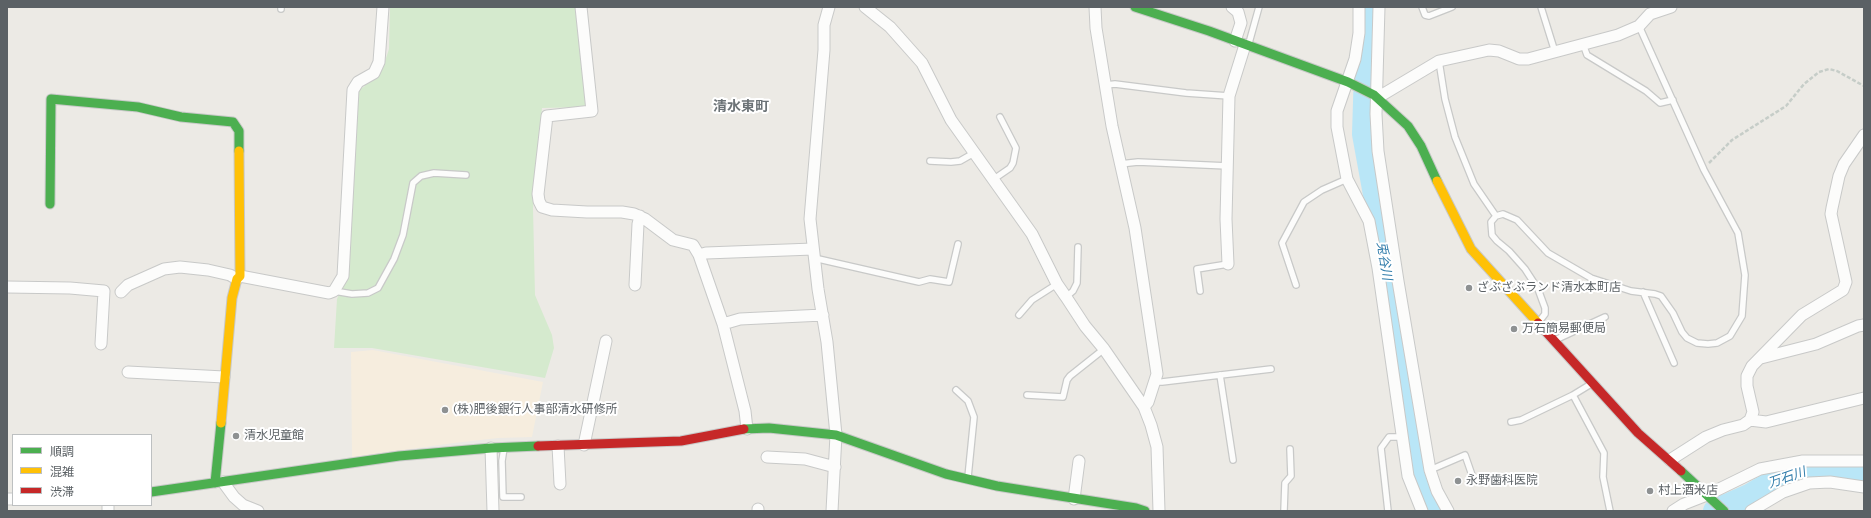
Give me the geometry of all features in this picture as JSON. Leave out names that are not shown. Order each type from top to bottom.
[{"type":"street","points":[[121,292],[128,285],[164,269],[180,267],[208,270],[238,277],[329,293],[334,291],[343,276],[353,90],[358,82],[374,73],[379,62],[383,7]]},
{"type":"street","points":[[581,7],[592,111],[547,116],[538,194],[539,202],[542,207],[552,210],[622,212],[640,216],[673,240],[693,245],[699,255],[723,324],[745,411],[747,429]]},
{"type":"street","points":[[865,7],[890,27],[922,63],[951,120],[1032,234],[1057,284],[1085,326],[1104,349],[1144,407],[1157,447],[1159,511]]},
{"type":"street","points":[[1095,7],[1106,85],[1120,164],[1127,185],[1136,228],[1157,374],[1148,402],[1144,407]]},
{"type":"street","points":[[1135,7],[1348,82],[1375,97],[1408,126],[1421,146],[1471,249],[1638,433],[1670,460],[1724,511]]},
{"type":"street","points":[[1228,264],[1226,219],[1229,96],[1243,44],[1241,23],[1238,12],[1232,7]]},
{"type":"street","points":[[1359,7],[1358,40],[1348,82],[1337,112],[1336,127],[1347,179],[1369,222],[1378,268],[1408,476],[1422,511]]},
{"type":"street","points":[[1379,7],[1375,97],[1378,150],[1398,281],[1430,470],[1448,511]]},
{"type":"street","points":[[1375,97],[1439,61],[1489,50],[1499,51],[1519,59],[1528,59],[1618,35],[1640,26],[1648,11],[1671,7]]},
{"type":"street","points":[[827,8],[824,25],[824,50],[810,219],[827,342],[836,435],[832,511]]},
{"type":"street","points":[[50,204],[51,99],[138,107],[182,117],[234,122],[239,131],[238,277],[232,298],[224,377],[219,483],[243,505],[258,511]]},
{"type":"street","points":[[1670,460],[1706,437],[1724,430],[1744,425],[1750,420],[1752,412],[1747,386],[1747,376],[1752,366],[1802,315],[1843,290],[1846,282],[1831,214],[1839,176],[1844,164],[1864,135]]},
{"type":"street","points":[[635,285],[638,224],[640,216]]},
{"type":"street","points":[[699,255],[706,253],[814,254]]},
{"type":"street","points":[[7,287],[70,288],[104,291],[101,344]]},
{"type":"street","points":[[723,324],[740,319],[823,315]]},
{"type":"street","points":[[1760,358],[1816,344],[1858,326],[1864,325]]},
{"type":"street","points":[[584,445],[606,341]]},
{"type":"street","points":[[128,372],[224,377]]},
{"type":"street","points":[[1750,420],[1766,422],[1864,398]]},
{"type":"street","points":[[152,492],[399,456],[491,448],[681,441],[747,429],[808,430],[836,435],[946,474],[968,480],[1074,499],[1091,506],[1136,508],[1145,511]]},
{"type":"street","points":[[558,446],[560,484]]},
{"type":"street","points":[[491,448],[493,511]]},
{"type":"street","points":[[767,457],[805,459],[835,467]]},
{"type":"street","points":[[1673,511],[1684,504],[1709,497],[1760,470],[1810,460],[1864,461]]},
{"type":"street","points":[[1074,499],[1079,461]]},
{"type":"street","points":[[1751,511],[1783,492],[1809,483],[1830,482],[1864,487]]},
{"type":"lane","points":[[1243,44],[1259,7]]},
{"type":"lane","points":[[1422,7],[1425,15],[1429,16],[1452,7]]},
{"type":"lane","points":[[1541,7],[1555,52]]},
{"type":"lane","points":[[1538,323],[1545,314],[1545,308],[1538,289],[1525,269],[1492,235],[1491,222],[1496,216],[1503,214],[1517,220],[1548,253],[1580,272],[1612,285],[1661,296],[1673,313],[1682,332],[1687,338],[1708,344],[1717,343],[1730,336],[1742,316],[1745,275],[1738,233],[1704,170],[1640,26]]},
{"type":"lane","points":[[1583,44],[1587,55],[1646,91],[1660,103],[1673,100]]},
{"type":"lane","points":[[1439,61],[1445,99],[1454,137],[1474,184],[1496,216]]},
{"type":"lane","points":[[1106,85],[1115,84],[1186,93],[1229,96]]},
{"type":"lane","points":[[994,179],[1010,168],[1013,163],[1016,148],[1000,117]]},
{"type":"lane","points":[[930,161],[960,161],[974,153]]},
{"type":"lane","points":[[1120,164],[1138,162],[1228,166]]},
{"type":"lane","points":[[334,291],[352,294],[368,293],[378,288],[394,259],[402,235],[413,183],[421,176],[434,173],[466,175]]},
{"type":"lane","points":[[1296,285],[1282,243],[1285,236],[1304,202],[1322,190],[1347,179]]},
{"type":"lane","points":[[814,254],[919,282],[930,279],[949,282],[958,244]]},
{"type":"lane","points":[[1066,297],[1077,283],[1078,247]]},
{"type":"lane","points":[[1200,291],[1197,269],[1228,264]]},
{"type":"lane","points":[[1019,315],[1032,300],[1057,284]]},
{"type":"lane","points":[[1643,292],[1674,363]]},
{"type":"lane","points":[[1553,341],[1604,317]]},
{"type":"lane","points":[[1027,395],[1063,397],[1067,380],[1070,376],[1104,349]]},
{"type":"lane","points":[[1155,382],[1271,369]]},
{"type":"lane","points":[[1220,375],[1233,460]]},
{"type":"lane","points":[[1511,422],[1521,420],[1573,395],[1591,383]]},
{"type":"lane","points":[[956,390],[968,401],[974,417],[968,480]]},
{"type":"lane","points":[[1573,395],[1604,453],[1603,477],[1610,511]]},
{"type":"lane","points":[[1388,511],[1381,448],[1389,437],[1402,437]]},
{"type":"lane","points":[[504,448],[502,461],[503,497],[521,497]]},
{"type":"lane","points":[[1284,511],[1285,483],[1291,476],[1290,449]]},
{"type":"lane","points":[[1430,470],[1465,455],[1473,478]]},
{"type":"path","points":[[1704,170],[1717,153],[1732,140],[1786,106],[1804,84],[1819,72],[1829,69],[1837,71],[1864,86]]},
{"type":"shaded area","name":"(株)肥後銀行人事部清水研修所","points":[[373,350],[543,382],[532,437],[498,438],[352,457],[351,352]]},
{"type":"green space","points":[[390,7],[577,7],[586,107],[542,108],[533,208],[535,295],[552,335],[554,348],[545,378],[372,348],[334,348],[337,299],[343,285],[357,90],[364,87],[383,67],[389,49]]},
{"type":"waterway","name":"兎谷川","points":[[1368,7],[1364,134],[1376,200],[1413,447],[1420,474],[1435,511]]},
{"type":"waterway","name":"万石川","points":[[1715,511],[1749,496],[1778,479],[1809,470],[1864,472]]},
{"type":"traffic: fast","points":[[1135,7],[1209,31],[1348,82],[1374,95],[1408,126],[1421,146],[1437,181]]},
{"type":"traffic: fast","points":[[50,204],[51,99],[138,107],[181,117],[233,122],[239,131],[239,151]]},
{"type":"traffic: fast","points":[[215,483],[221,423]]},
{"type":"traffic: fast","points":[[744,429],[769,428],[836,435],[946,474],[997,486],[1136,508],[1145,511]]},
{"type":"traffic: fast","points":[[152,492],[399,456],[491,448],[538,446]]},
{"type":"traffic: fast","points":[[1681,471],[1724,511]]},
{"type":"traffic: slow","points":[[221,423],[232,298],[237,279],[240,276],[239,151]]},
{"type":"traffic: slow","points":[[1437,181],[1471,249],[1538,323]]},
{"type":"traffic: jam","points":[[1538,323],[1638,433],[1681,471]]},
{"type":"traffic: jam","points":[[538,446],[681,441],[744,429]]},
{"type":"place","name":"ざぶざぶランド清水本町店","points":[[1469,288]]},
{"type":"place","name":"万石簡易郵便局","points":[[1514,329]]},
{"type":"place","name":"(株)肥後銀行人事部清水研修所","points":[[445,410]]},
{"type":"place","name":"清水児童館","points":[[236,436]]},
{"type":"place","name":"永野歯科医院","points":[[1458,481]]},
{"type":"place","name":"村上酒米店","points":[[1650,491]]},
{"type":"district","name":"清水東町","points":[[741,107]]}]
